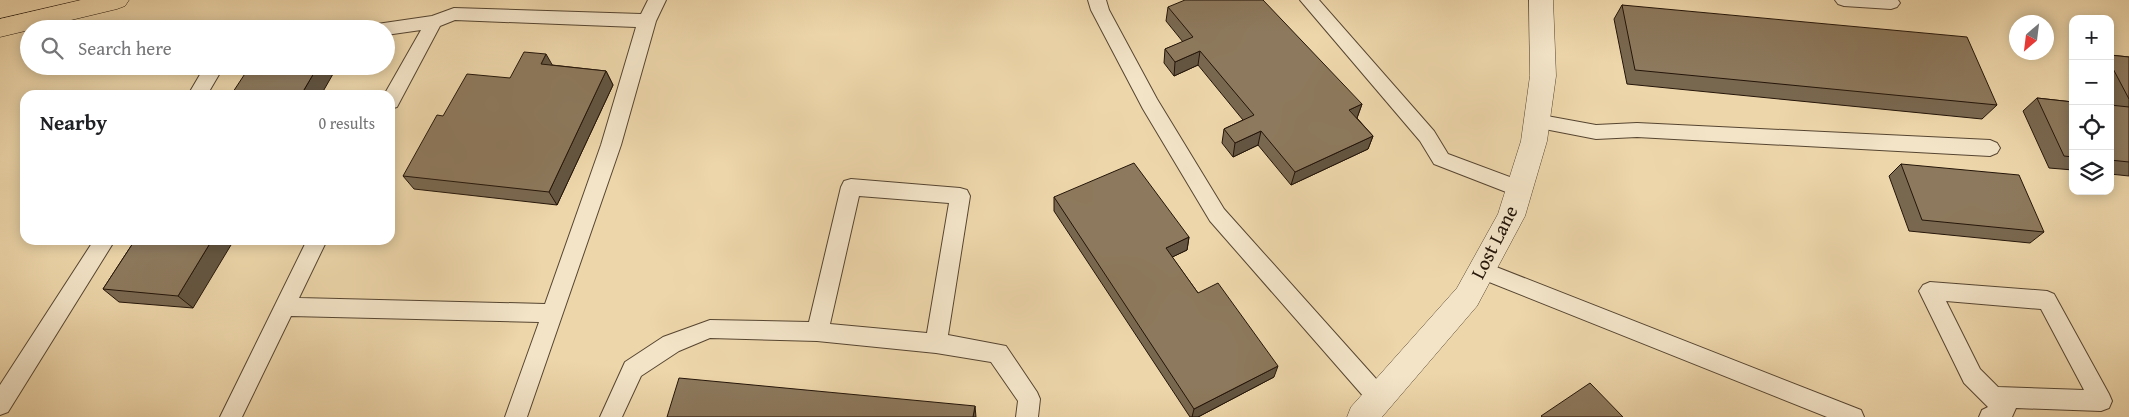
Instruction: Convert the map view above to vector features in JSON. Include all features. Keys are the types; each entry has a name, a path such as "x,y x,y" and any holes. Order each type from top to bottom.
{"main road":[{"path":"33,20 117,0"},
{"path":"0,28 20,23"}],"street":[{"name":"Lost Lane","path":"1370,408 1466,296 1511,216 1534,141 1543,76 1541,0"}],"lane":[{"path":"516,417 611,145 647,21 657,0"},
{"path":"1097,0 1100,10 1150,104 1217,215 1370,408"},
{"path":"1309,0 1428,136 1441,159 1519,189"},
{"path":"1844,0 1891,3 1889,0"},
{"path":"395,27 434,22 454,14 647,21"},
{"path":"395,93 434,22"},
{"path":"199,90 209,75"},
{"path":"1536,121 1596,132 1637,130 1990,148"},
{"path":"817,332 851,187 960,196 936,343"},
{"path":"0,405 102,245"},
{"path":"231,417 315,245"},
{"path":"1481,270 1853,417"},
{"path":"1930,291 2047,300 2101,401 1991,407 1972,376 1930,291"},
{"path":"284,307 552,313"},
{"path":"611,417 633,369 672,344 710,329 817,332 936,343 998,353 1029,399 1027,417"}],"building":[{"path":"1185,0 1263,0 1362,104 1349,110 1373,136 1295,172 1261,131 1235,143 1224,129 1254,115 1200,51 1175,62 1165,49 1193,37 1168,7"},
{"path":"1622,5 1967,37 1997,105 1635,70"},
{"path":"524,52 546,54 541,64 606,71 549,192 403,176 437,115 443,116 467,74 510,78"},
{"path":"2114,55 2129,57 2129,99 2114,71"},
{"path":"244,75 313,75 304,90 234,90"},
{"path":"2037,98 2069,102 2069,157 2064,156"},
{"path":"2114,105 2129,107 2129,162 2114,160"},
{"path":"1134,163 1189,237 1166,248 1198,293 1218,283 1278,366 1194,409 1054,197"},
{"path":"1901,164 2019,175 2044,232 1922,220"},
{"path":"132,245 209,245 178,296 103,289"},
{"path":"679,378 975,406 973,417 667,417"},
{"path":"1590,383 1623,417 1541,416"}]}
